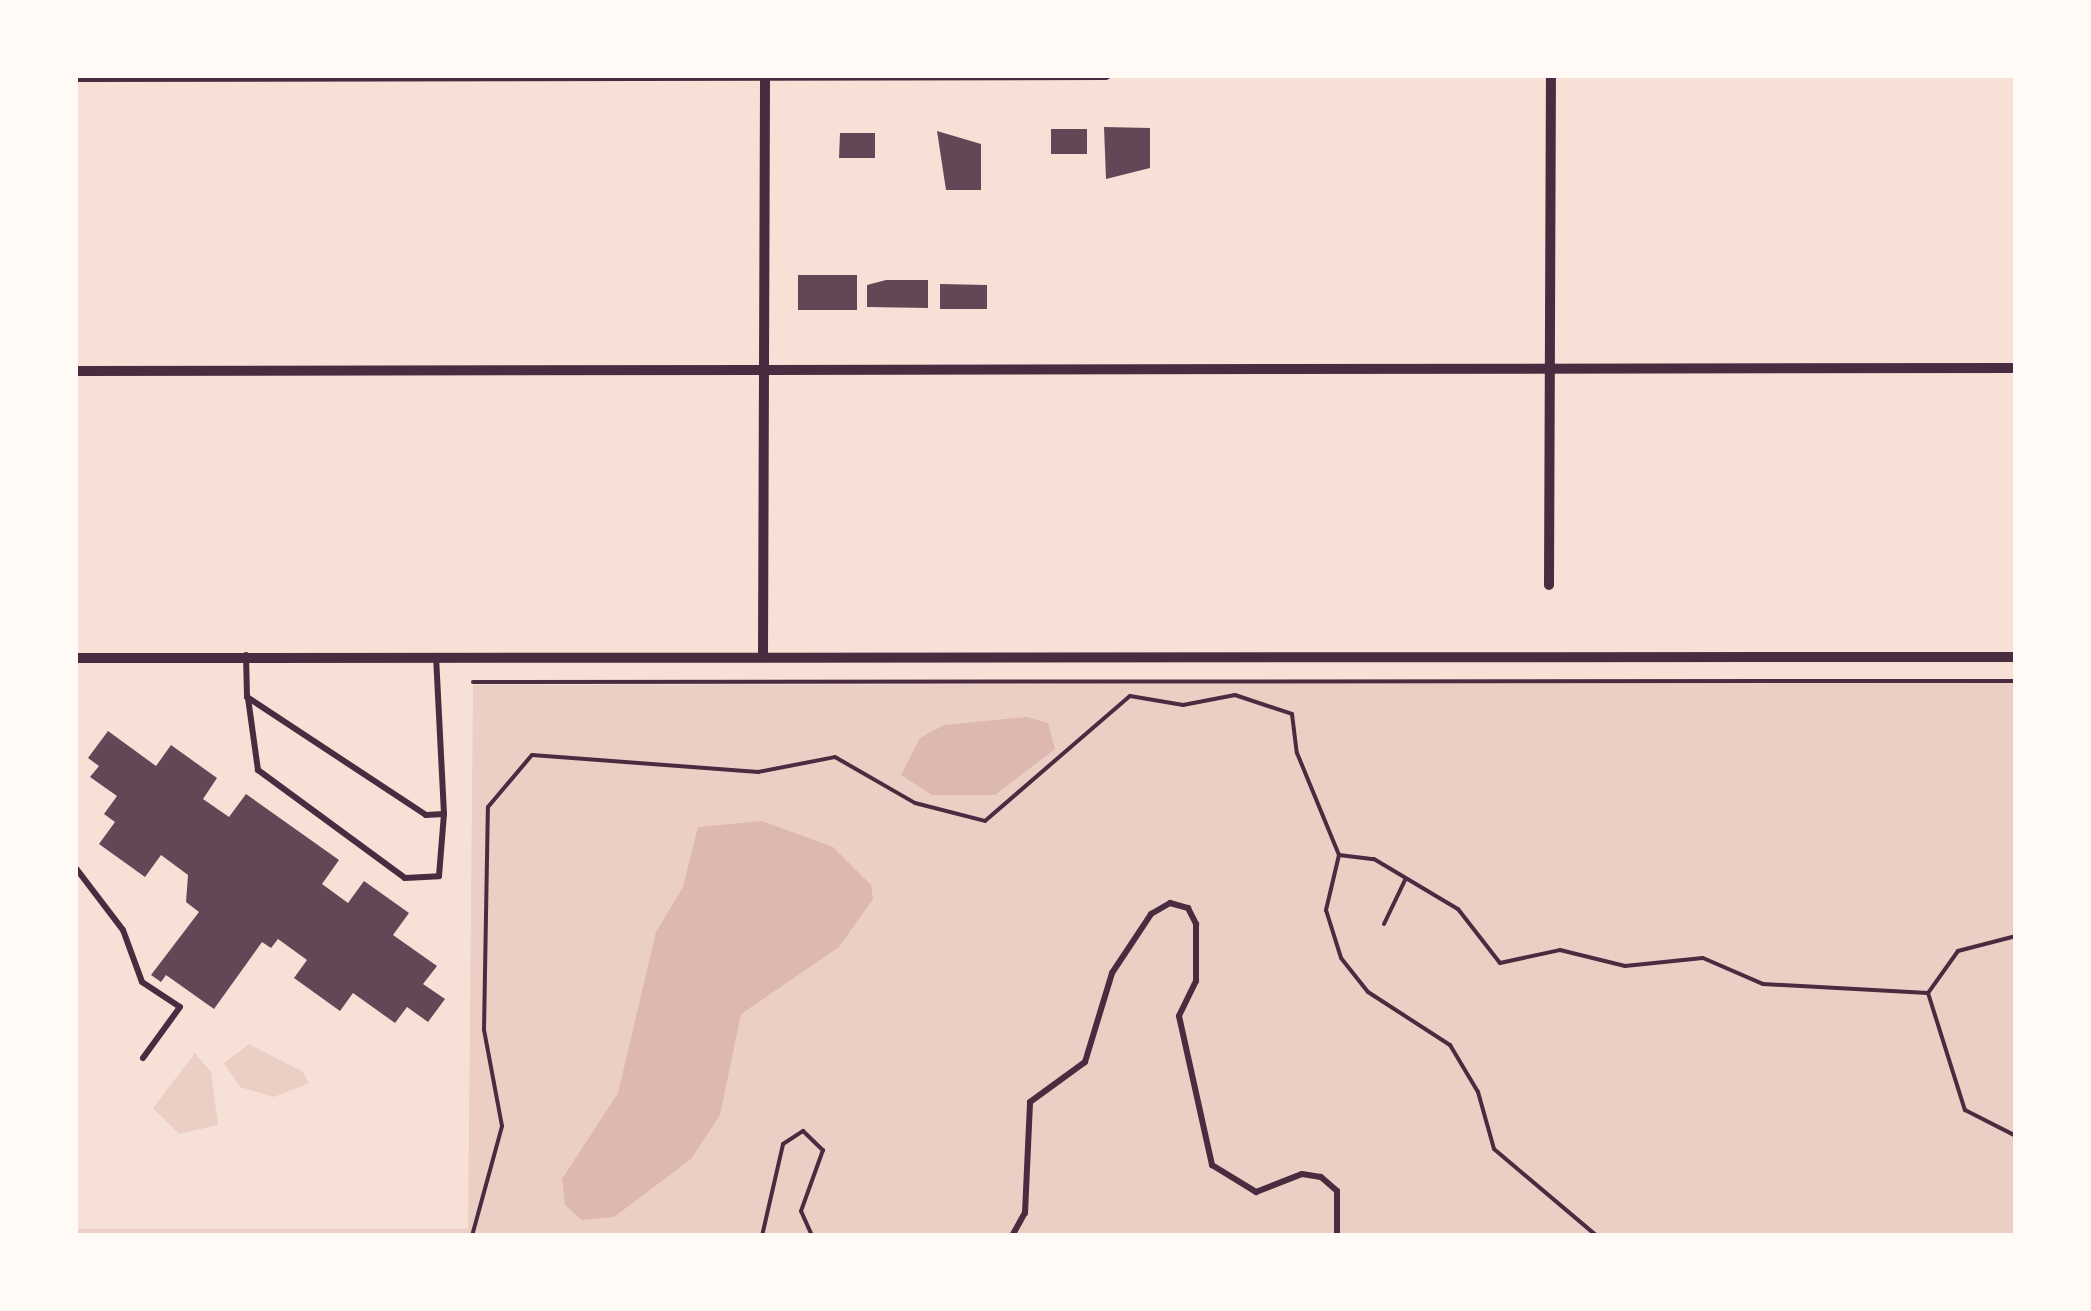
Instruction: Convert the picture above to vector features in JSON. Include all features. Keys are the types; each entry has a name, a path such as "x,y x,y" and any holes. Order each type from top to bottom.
{"street":[{"path":"75,77 1106,75"},
{"path":"1550,585 1551,75"},
{"path":"763,655 765,76"},
{"path":"75,371 2016,368"},
{"path":"75,658 246,654 2016,657"}],"lane":[{"path":"246,654 258,770 404,878 430,883 439,876 444,814 436,655"},
{"path":"248,697 410,813 444,814"},
{"path":"75,868 123,930 142,982 180,1008 143,1058"},
{"path":"1012,1236 1025,1213 1030,1102 1085,1062 1112,973 1151,914 1170,903 1188,908 1196,924 1196,981 1179,1016 1212,1166 1256,1192 1302,1174 1321,1177 1337,1191 1337,1236"}],"path":[{"path":"473,682 2016,681"},
{"path":"472,1236 502,1126 484,1030 488,807 532,755 758,772 836,757 915,803 985,821 1130,696 1183,705 1235,695 1292,714 1305,771 1339,855 1326,910 1353,975 1450,1045 1478,1092 1494,1149 1597,1236"},
{"path":"1339,855 1374,859 1458,909 1500,962 1560,950 1625,966 1703,958 1763,984 1928,993"},
{"path":"1384,924 1405,880"},
{"path":"1928,993 1958,951 2016,936"},
{"path":"1928,993 1965,1110 2016,1136"},
{"path":"762,1236 782,1144 804,1131 823,1150 801,1211 812,1236"}],"shaded area":[{"path":"2016,683 2016,1236 75,1236 75,1229 468,1229 473,685"},
{"path":"1027,717 1048,723 1055,749 995,795 932,795 901,775 920,738 944,725"},
{"path":"762,821 833,847 871,885 873,899 839,947 741,1014 720,1115 691,1159 614,1217 582,1220 565,1205 562,1179 618,1093 656,932 683,887 698,827"},
{"path":"249,1044 303,1072 309,1083 274,1097 240,1087 224,1063"},
{"path":"195,1053 211,1072 218,1125 179,1134 153,1108"}],"building":[{"path":"1104,127 1150,128 1150,168 1106,179"},
{"path":"1051,129 1087,129 1087,154 1051,154"},
{"path":"937,131 981,144 981,190 946,190"},
{"path":"840,133 875,133 875,158 839,158"},
{"path":"798,275 857,275 857,310 798,310"},
{"path":"886,280 928,280 928,308 867,307 867,285"},
{"path":"940,284 987,285 987,309 940,309"},
{"path":"108,731 156,766 171,745 217,778 203,799 229,817 246,794 339,860 322,884 348,903 364,881 409,913 393,935 437,966 423,984 445,999 428,1022 407,1007 395,1023 353,993 340,1011 294,978 307,960 278,939 271,948 262,942 214,1009 166,975 161,982 151,975 199,912 186,902 188,875 161,855 145,877 99,844 115,822 104,814 117,796 90,777 99,766 88,758"}]}
